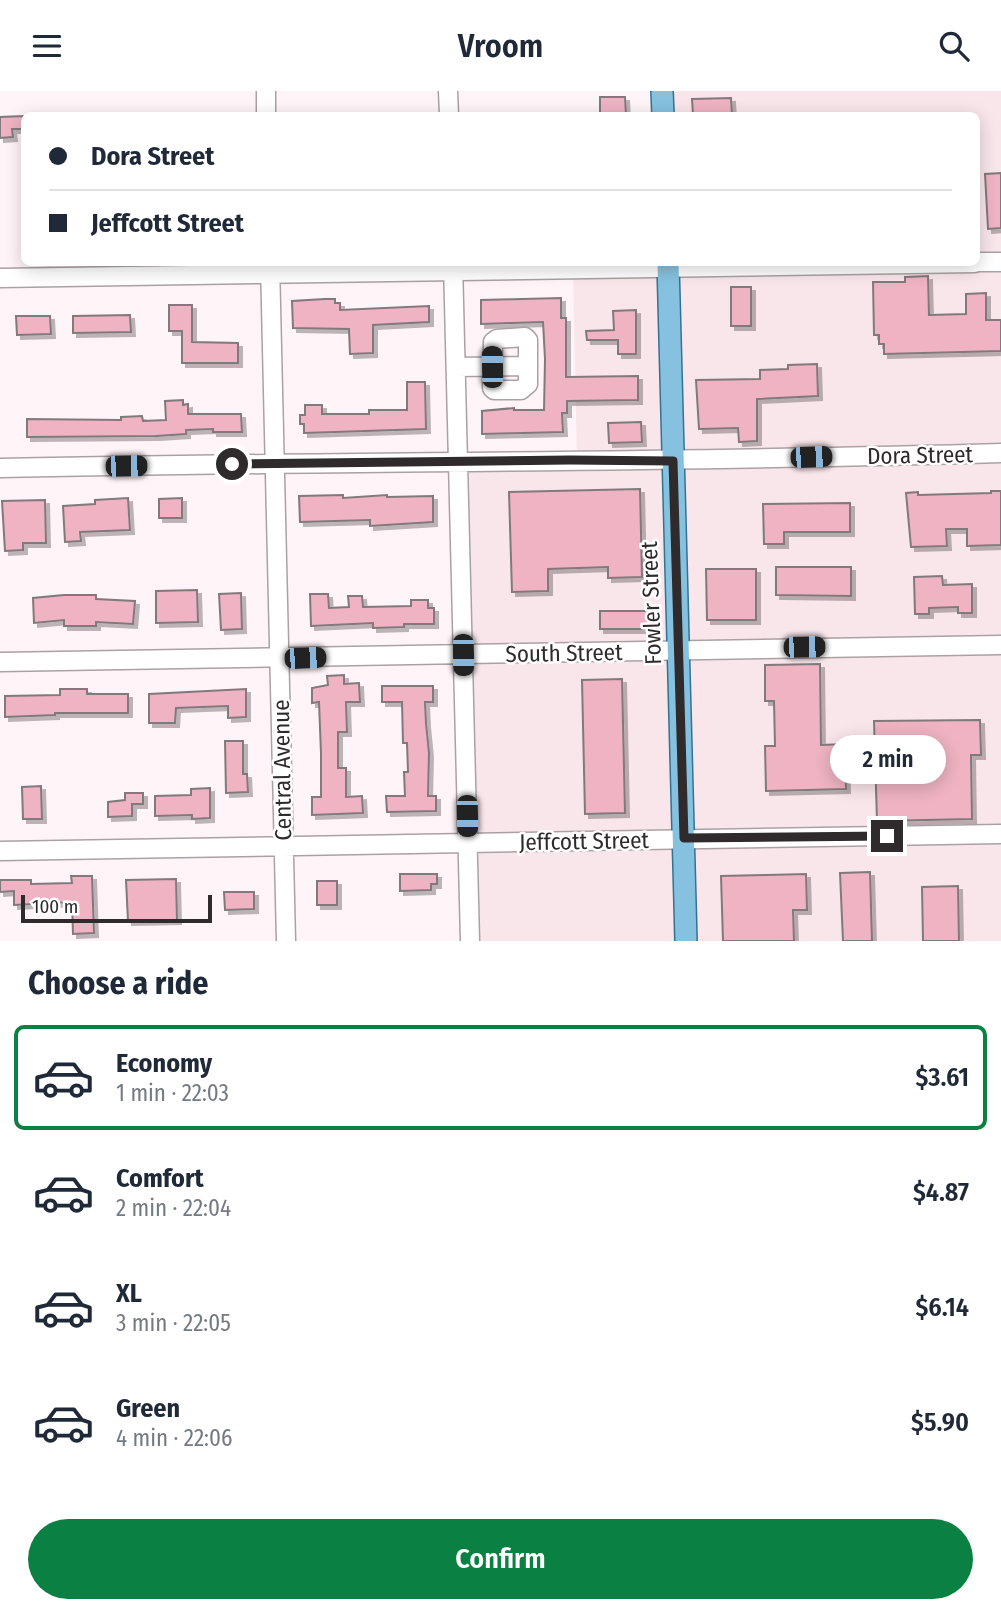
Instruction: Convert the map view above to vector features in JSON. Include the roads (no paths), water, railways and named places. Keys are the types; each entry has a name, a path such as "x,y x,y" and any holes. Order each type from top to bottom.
{"main road":[{"path":"662,91 663,112"},
{"name":"Fowler Street","path":"668,266 686,941"}],"street":[{"path":"266,91 267,112"},
{"path":"448,91 449,112"},
{"path":"980,263 1001,262"},
{"path":"0,278 270,269 560,266"},
{"path":"453,267 470,941"},
{"name":"Central Avenue","path":"270,269 285,941"},
{"path":"526,337 528,366 526,388 498,391 492,388 493,342 496,339 526,337"},
{"path":"456,367 528,366"},
{"name":"Dora Street","path":"0,468 673,461 1001,453"},
{"name":"South Street","path":"0,662 1001,645"},
{"name":"Jeffcott Street","path":"0,851 1001,834"}]}
